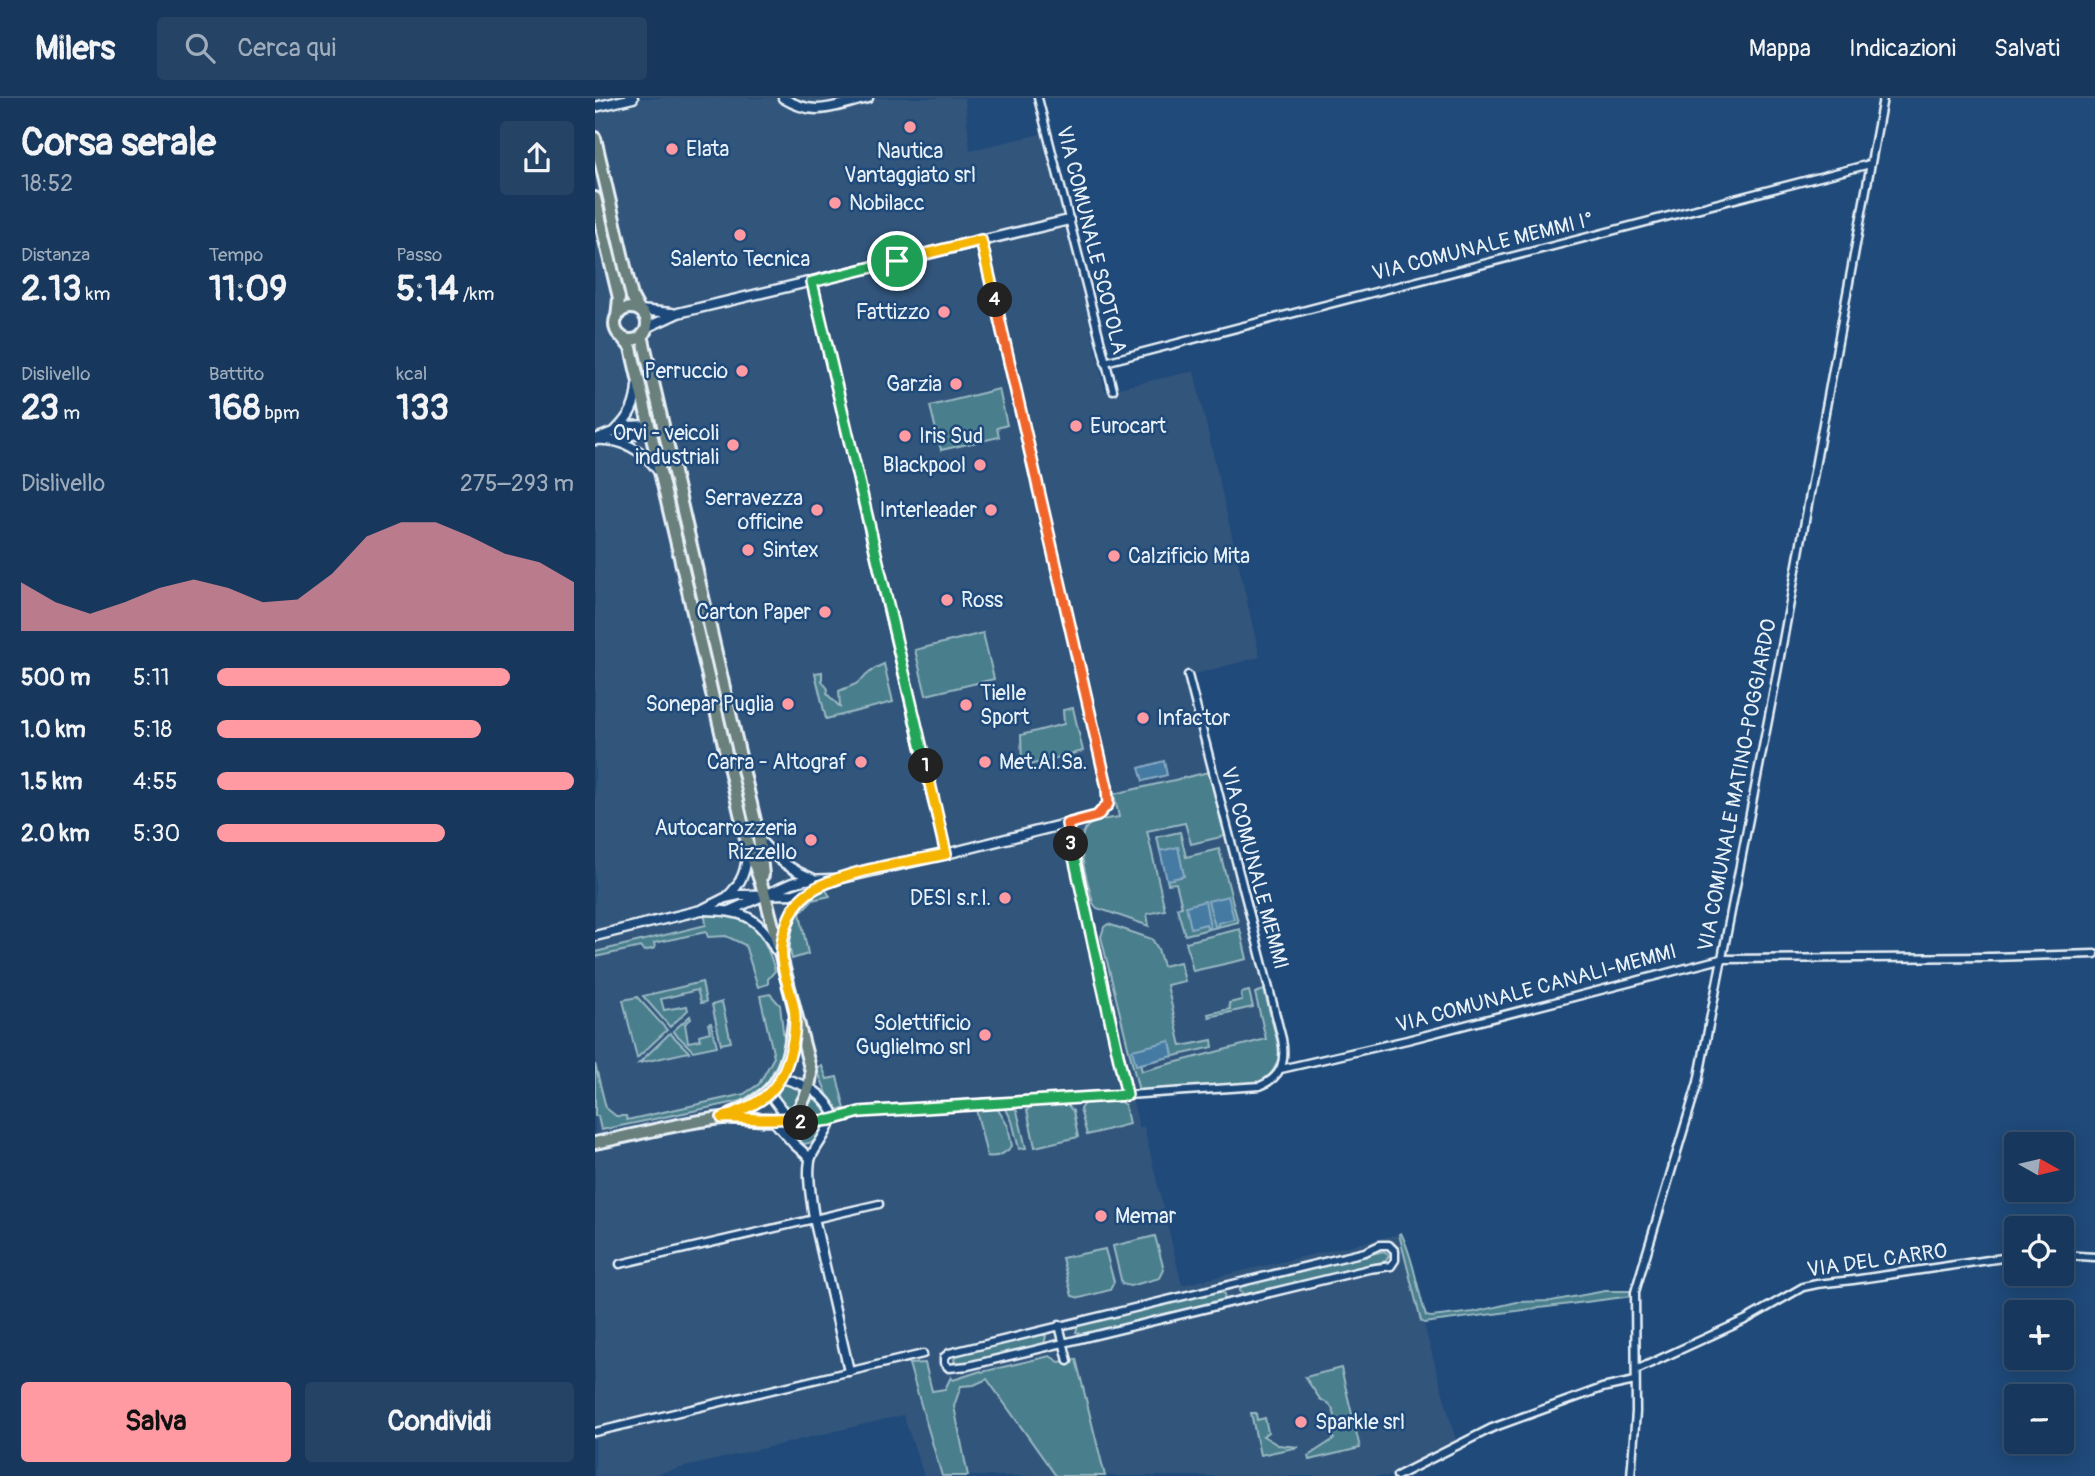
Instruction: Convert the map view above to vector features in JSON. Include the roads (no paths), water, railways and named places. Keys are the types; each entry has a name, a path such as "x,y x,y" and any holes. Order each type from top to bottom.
{"main road":[{"path":"595,141 632,298 646,317 644,333 661,422 759,838 765,895"},
{"path":"595,198 619,298 616,328 629,344 747,843 765,895 811,1072 809,1086 800,1105 788,1118 722,1118 595,1143"},
{"path":"617,318 624,310 639,310"},
{"path":"621,336 634,340 644,333"},
{"path":"648,425 661,422"},
{"path":"722,1118 769,1093 780,1077 791,1050 795,1017"}],"street":[{"path":"595,107 633,98"},
{"path":"785,99 800,108 814,111 867,98"},
{"name":"VIA COMUNALE SCOTOLA","path":"1038,98 1113,390"},
{"name":"VIA COMUNALE MATINO-POGGIARDO","path":"1631,1476 1636,1412 1635,1292 1698,1082 1772,700 1883,98"},
{"name":"VIA COMUNALE MEMMI I°","path":"1105,362 1870,164"},
{"path":"644,333 650,326 678,313 1069,220"},
{"path":"725,898 751,894 794,894 816,883 1097,816 1108,804 1107,787 981,240"},
{"path":"812,282 946,854"},
{"path":"639,310 678,313"},
{"path":"616,430 635,405 637,375"},
{"path":"595,440 628,426 648,425"},
{"path":"614,441 638,433 648,425"},
{"path":"595,440 614,441 632,447 645,454 660,474"},
{"name":"VIA COMUNALE MEMMI","path":"1188,675 1282,1039 1284,1058 1281,1069"},
{"path":"769,1093 796,1124 860,1112 1127,1095 1067,824"},
{"path":"759,838 794,872 816,883"},
{"path":"595,936 701,910 725,898 740,884 744,874 747,843"},
{"path":"782,962 788,919 798,901 816,883"},
{"path":"731,910 765,895"},
{"path":"701,910 731,910 744,914 768,933 782,962"},
{"name":"VIA COMUNALE CANALI-MEMMI","path":"1127,1095 1260,1086 1272,1079 1281,1069 1420,1037 1721,958 2095,954"},
{"path":"780,1077 809,1086 818,1092 834,1119"},
{"path":"834,1119 810,1158 810,1194 849,1371"},
{"path":"773,1120 810,1158"},
{"path":"620,1264 879,1204"},
{"path":"1380,1245 1392,1247 1396,1255 1391,1266 1235,1301 953,1369 946,1367 944,1363 944,1357 949,1353 1365,1252 1380,1245"},
{"path":"2074,1256 2095,1258"},
{"name":"VIA DEL CARRO","path":"1636,1370 1747,1319 1803,1287 2004,1258"},
{"path":"1231,1284 1235,1301"},
{"path":"1059,1325 1068,1361"},
{"path":"595,1432 923,1354"},
{"path":"1397,1476 1492,1428 1602,1388 1635,1381"}],"place":[{"name":"Nautica Vantaggiato srl","path":"910,127"},
{"name":"Elata","path":"672,149"},
{"name":"Nobilacc","path":"835,203"},
{"name":"Salento Tecnica","path":"740,235"},
{"name":"Fattizzo","path":"944,312"},
{"name":"Perruccio","path":"742,371"},
{"name":"Garzia","path":"956,384"},
{"name":"Eurocart","path":"1076,426"},
{"name":"Iris Sud","path":"905,436"},
{"name":"Orvi - veicoli industriali","path":"733,445"},
{"name":"Blackpool","path":"980,465"},
{"name":"Serravezza officine","path":"817,510"},
{"name":"Interleader","path":"991,510"},
{"name":"Sintex","path":"748,550"},
{"name":"Calzificio Mita","path":"1114,556"},
{"name":"Ross","path":"947,600"},
{"name":"Carton Paper","path":"825,612"},
{"name":"Sonepar Puglia","path":"788,704"},
{"name":"Tielle Sport","path":"966,705"},
{"name":"Infactor","path":"1143,718"},
{"name":"Carra - Altograf","path":"861,762"},
{"name":"Met.Al.Sa.","path":"985,762"},
{"name":"Autocarrozzeria Rizzello","path":"811,840"},
{"name":"DESI s.r.l.","path":"1005,898"},
{"name":"Solettificio Guglielmo srl","path":"985,1035"},
{"name":"Memar","path":"1101,1216"},
{"name":"Sparkle srl","path":"1301,1422"}]}
